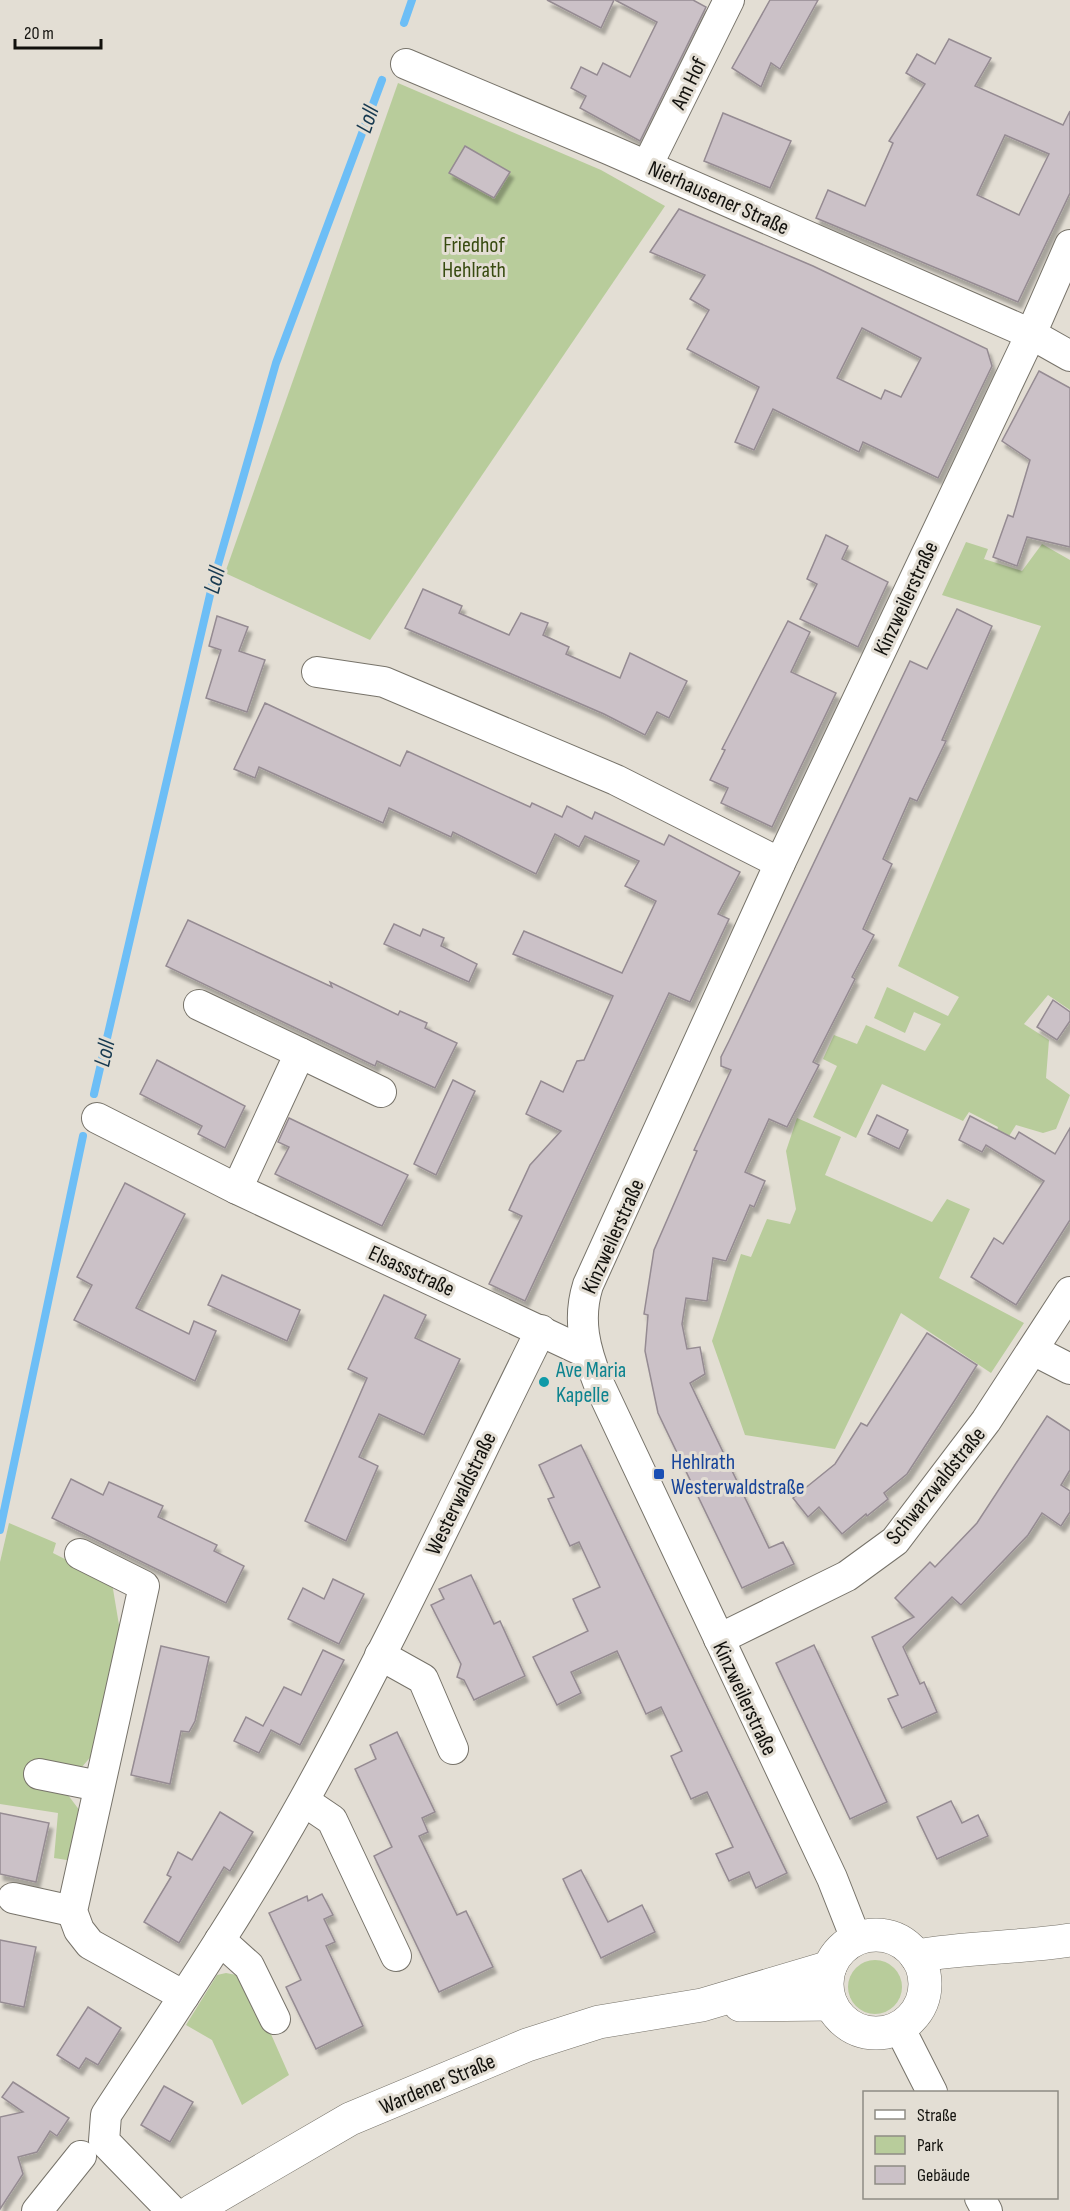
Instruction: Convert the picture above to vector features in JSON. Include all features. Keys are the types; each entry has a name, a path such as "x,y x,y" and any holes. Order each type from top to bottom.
{"street":[{"name":"Am Hof","path":"647,166 729,0"},
{"name":"Nierhausener Straße","path":"406,64 647,166 1031,334 1070,356"},
{"name":"Kinzweilerstraße","path":"856,1940 832,1878 598,1382 587,1353 581,1306 588,1285 780,863 1031,334 1070,245"},
{"path":"317,672 384,682 616,780 780,863"},
{"path":"199,1005 381,1092"},
{"path":"237,1189 300,1053"},
{"name":"Elsassstraße","path":"97,1118 237,1189 587,1353"},
{"name":"Schwarzwaldstraße","path":"719,1639 847,1576 895,1541 986,1421 1070,1292"},
{"name":"Westerwaldstraße","path":"172,2211 104,2141 103,2128 106,2115 220,1940 304,1801 380,1655 541,1330"},
{"path":"1033,1350 1070,1369"},
{"path":"80,1554 144,1586 72,1911 79,1930 90,1944 184,1996"},
{"path":"380,1655 423,1679 453,1749"},
{"path":"39,1774 99,1786"},
{"path":"304,1801 332,1820 396,1956"},
{"path":"13,1898 72,1911"},
{"path":"872,1935 889,1937 904,1944 920,1971 921,2003 912,2017 899,2027 872,2033 859,2030 838,2015 831,2004 827,1992 830,1967 845,1946 856,1940 872,1935"},
{"path":"220,1940 249,1966 275,2019"},
{"path":"920,1971 966,1965 1020,1948 1070,1940"},
{"name":"Wardener Straße","path":"192,2211 350,2119 527,2045 599,2022 702,2005 830,1967"},
{"name":"Wardener Straße","path":"702,2005 831,2004"},
{"path":"899,2027 931,2091"},
{"path":"38,2211 81,2156"}],"green space":[{"name":"Friedhof Hehlrath","path":"398,83 601,170 665,206 370,640 225,573"},
{"path":"966,542 988,549 984,559 1022,571 1042,544 1070,560 1070,1010 1048,995 1024,1024 1049,1040 1046,1078 1070,1095 1056,1129 1043,1133 1016,1125 1006,1141 995,1136 998,1127 969,1112 963,1121 882,1084 856,1138 813,1117 837,1066 823,1059 834,1035 857,1044 866,1025 925,1051 941,1024 914,1012 905,1033 874,1018 887,987 948,1016 959,997 898,966 1041,626 942,595"},
{"path":"797,1118 841,1137 825,1175 932,1222 947,1199 970,1209 939,1278 1024,1323 991,1373 901,1313 835,1449 745,1435 712,1341 741,1254 751,1257 767,1219 790,1224 796,1209 786,1151"},
{"path":"9,1523 56,1543 53,1553 112,1583 120,1631 94,1753 81,1768 68,1795 80,1811 73,1861 54,1858 58,1813 0,1804 0,1562"},
{"path":"870,1960 880,1960 890,1964 898,1972 902,1987 898,2002 890,2010 880,2014 870,2014 860,2010 852,2002 848,1992 848,1982 852,1972 860,1964"},
{"path":"226,1973 242,1976 248,1982 289,2075 242,2105 212,2040 186,2025 217,1975"}],"building":[{"path":"547,0 614,0 601,28"},
{"path":"615,0 693,0 706,7 640,141 580,108 586,96 571,88 581,67 597,75 603,63 630,77 657,22"},
{"path":"770,0 818,0 780,69 771,63 761,87 732,68"},
{"path":"949,39 991,58 975,86 1063,125 1070,111 1070,193 1018,302 816,218 828,190 865,206 893,143 889,141 925,84 906,73 917,54 935,64","holes":["1005,135 1049,154 1019,215 977,195"]},
{"path":"723,113 791,141 770,188 704,161"},
{"path":"465,146 510,172 494,198 449,173"},
{"path":"679,209 813,266 987,349 992,366 938,478 863,442 859,452 773,409 754,450 735,442 759,387 687,349 709,310 690,299 705,275 650,252","holes":["862,328 921,358 901,397 885,390 881,399 837,378"]},
{"path":"1039,371 1070,388 1070,547 1027,537 1017,566 993,557 1008,515 1013,517 1030,460 1002,441"},
{"path":"826,535 848,546 842,559 888,582 858,647 800,619 817,584 807,579"},
{"path":"423,589 462,606 459,613 509,635 521,613 548,623 543,635 569,647 566,654 620,678 630,653 687,681 669,718 657,712 645,735 604,714 405,628"},
{"path":"957,609 992,626 942,740 946,741 917,801 910,798 883,859 892,864 863,929 874,935 852,977 855,979 813,1062 819,1065 787,1127 769,1119 745,1172 765,1181 754,1207 750,1205 726,1261 713,1258 707,1301 686,1298 682,1324 687,1349 700,1347 705,1374 690,1383 769,1548 783,1542 794,1564 742,1588 658,1413 645,1351 648,1315 644,1314 654,1250 697,1151 694,1150 731,1070 721,1066 721,1057 910,661 927,669"},
{"path":"217,616 248,627 239,651 265,660 247,712 206,698 221,650 209,646"},
{"path":"788,621 810,632 791,672 836,693 772,827 721,803 728,788 710,780 725,750 722,749"},
{"path":"265,703 400,766 407,751 530,807 532,803 562,817 567,806 592,819 595,812 664,845 669,835 740,872 718,914 729,919 690,1002 669,993 525,1301 489,1284 522,1216 509,1210 530,1165 561,1131 526,1114 541,1081 563,1092 577,1061 584,1060 613,996 513,954 524,931 622,973 656,901 625,886 639,861 585,836 579,847 555,834 536,874 453,832 451,837 389,808 383,823 259,767 255,778 234,769"},
{"path":"188,920 332,987 330,982 398,1015 400,1011 427,1023 425,1028 457,1043 435,1088 377,1061 375,1066 166,966"},
{"path":"394,924 420,936 423,929 444,938 441,946 477,964 469,982 384,944"},
{"path":"1053,1000 1070,1012 1070,1021 1057,1040 1037,1027"},
{"path":"157,1060 245,1106 225,1148 198,1134 202,1126 140,1094"},
{"path":"453,1080 475,1091 436,1175 414,1164"},
{"path":"877,1115 908,1130 899,1149 868,1134"},
{"path":"970,1116 1015,1139 1019,1132 1055,1154 1070,1128 1070,1220 1016,1305 971,1277 994,1238 1003,1244 1044,1181 986,1145 982,1152 959,1140"},
{"path":"289,1118 408,1175 382,1226 275,1174 289,1147 278,1142"},
{"path":"125,1183 185,1214 136,1308 189,1334 194,1321 216,1331 195,1381 74,1320 92,1285 77,1277"},
{"path":"222,1275 300,1310 287,1341 208,1305"},
{"path":"384,1295 426,1315 415,1338 460,1359 424,1435 379,1414 359,1457 378,1466 346,1541 305,1521 367,1378 348,1369"},
{"path":"927,1333 977,1365 955,1400 907,1474 884,1493 888,1499 867,1516 866,1514 842,1534 819,1507 808,1517 793,1498 835,1464 861,1423 867,1426"},
{"path":"1047,1416 1070,1431 1070,1470 1061,1485 1070,1491 1070,1512 1061,1526 1042,1513 1028,1535 961,1605 952,1597 903,1647 920,1684 924,1682 937,1712 902,1728 888,1699 898,1695 872,1637 914,1617 895,1598 930,1562 935,1567 977,1523"},
{"path":"581,1445 787,1873 756,1888 749,1872 729,1881 716,1854 733,1847 707,1792 691,1799 671,1756 682,1751 661,1707 646,1714 617,1651 571,1672 581,1693 557,1705 533,1657 588,1631 573,1599 600,1587 579,1542 570,1546 548,1499 554,1497 539,1465"},
{"path":"71,1479 103,1495 109,1482 163,1506 158,1517 217,1545 214,1551 244,1566 226,1603 52,1518"},
{"path":"471,1575 494,1624 500,1621 525,1676 474,1700 464,1680 457,1677 461,1664 431,1605 444,1599 439,1589"},
{"path":"333,1579 364,1594 339,1644 288,1619 303,1588 324,1599"},
{"path":"814,1645 887,1802 850,1819 776,1663"},
{"path":"161,1646 209,1657 195,1721 189,1732 181,1731 170,1784 131,1775"},
{"path":"323,1650 344,1660 300,1745 271,1730 259,1753 234,1741 246,1717 263,1726 284,1687 301,1695"},
{"path":"397,1732 435,1812 422,1818 428,1832 419,1836 457,1915 466,1911 493,1967 439,1992 374,1856 392,1847 355,1769 376,1759 370,1745"},
{"path":"951,1801 962,1823 978,1815 988,1836 937,1859 917,1817"},
{"path":"220,1812 253,1832 230,1871 224,1867 179,1943 144,1922 171,1877 167,1875 178,1852 192,1860"},
{"path":"0,1813 49,1823 36,1882 0,1874"},
{"path":"581,1870 608,1922 642,1905 655,1932 601,1958 563,1879"},
{"path":"322,1894 333,1915 324,1919 335,1942 326,1946 363,2026 316,2049 286,1987 301,1980 269,1913 307,1896 308,1901"},
{"path":"0,1940 36,1947 24,2007 0,2002"},
{"path":"88,2007 121,2028 98,2065 86,2058 79,2069 57,2055"},
{"path":"13,2082 69,2118 57,2136 50,2131 37,2152 18,2157 23,2174 0,2209 0,2117 23,2112 2,2097"},
{"path":"164,2086 193,2102 170,2142 141,2125"}],"waterway":[{"name":"Loll","path":"404,23 412,0"},
{"name":"Loll","path":"94,1094 213,582 276,363 382,80"},
{"name":"Loll","path":"0,1530 83,1136"}],"place":[{"name":"Ave Maria Kapelle","path":"544,1382"},
{"name":"Hehlrath Westerwaldstraße","path":"659,1474"}]}
